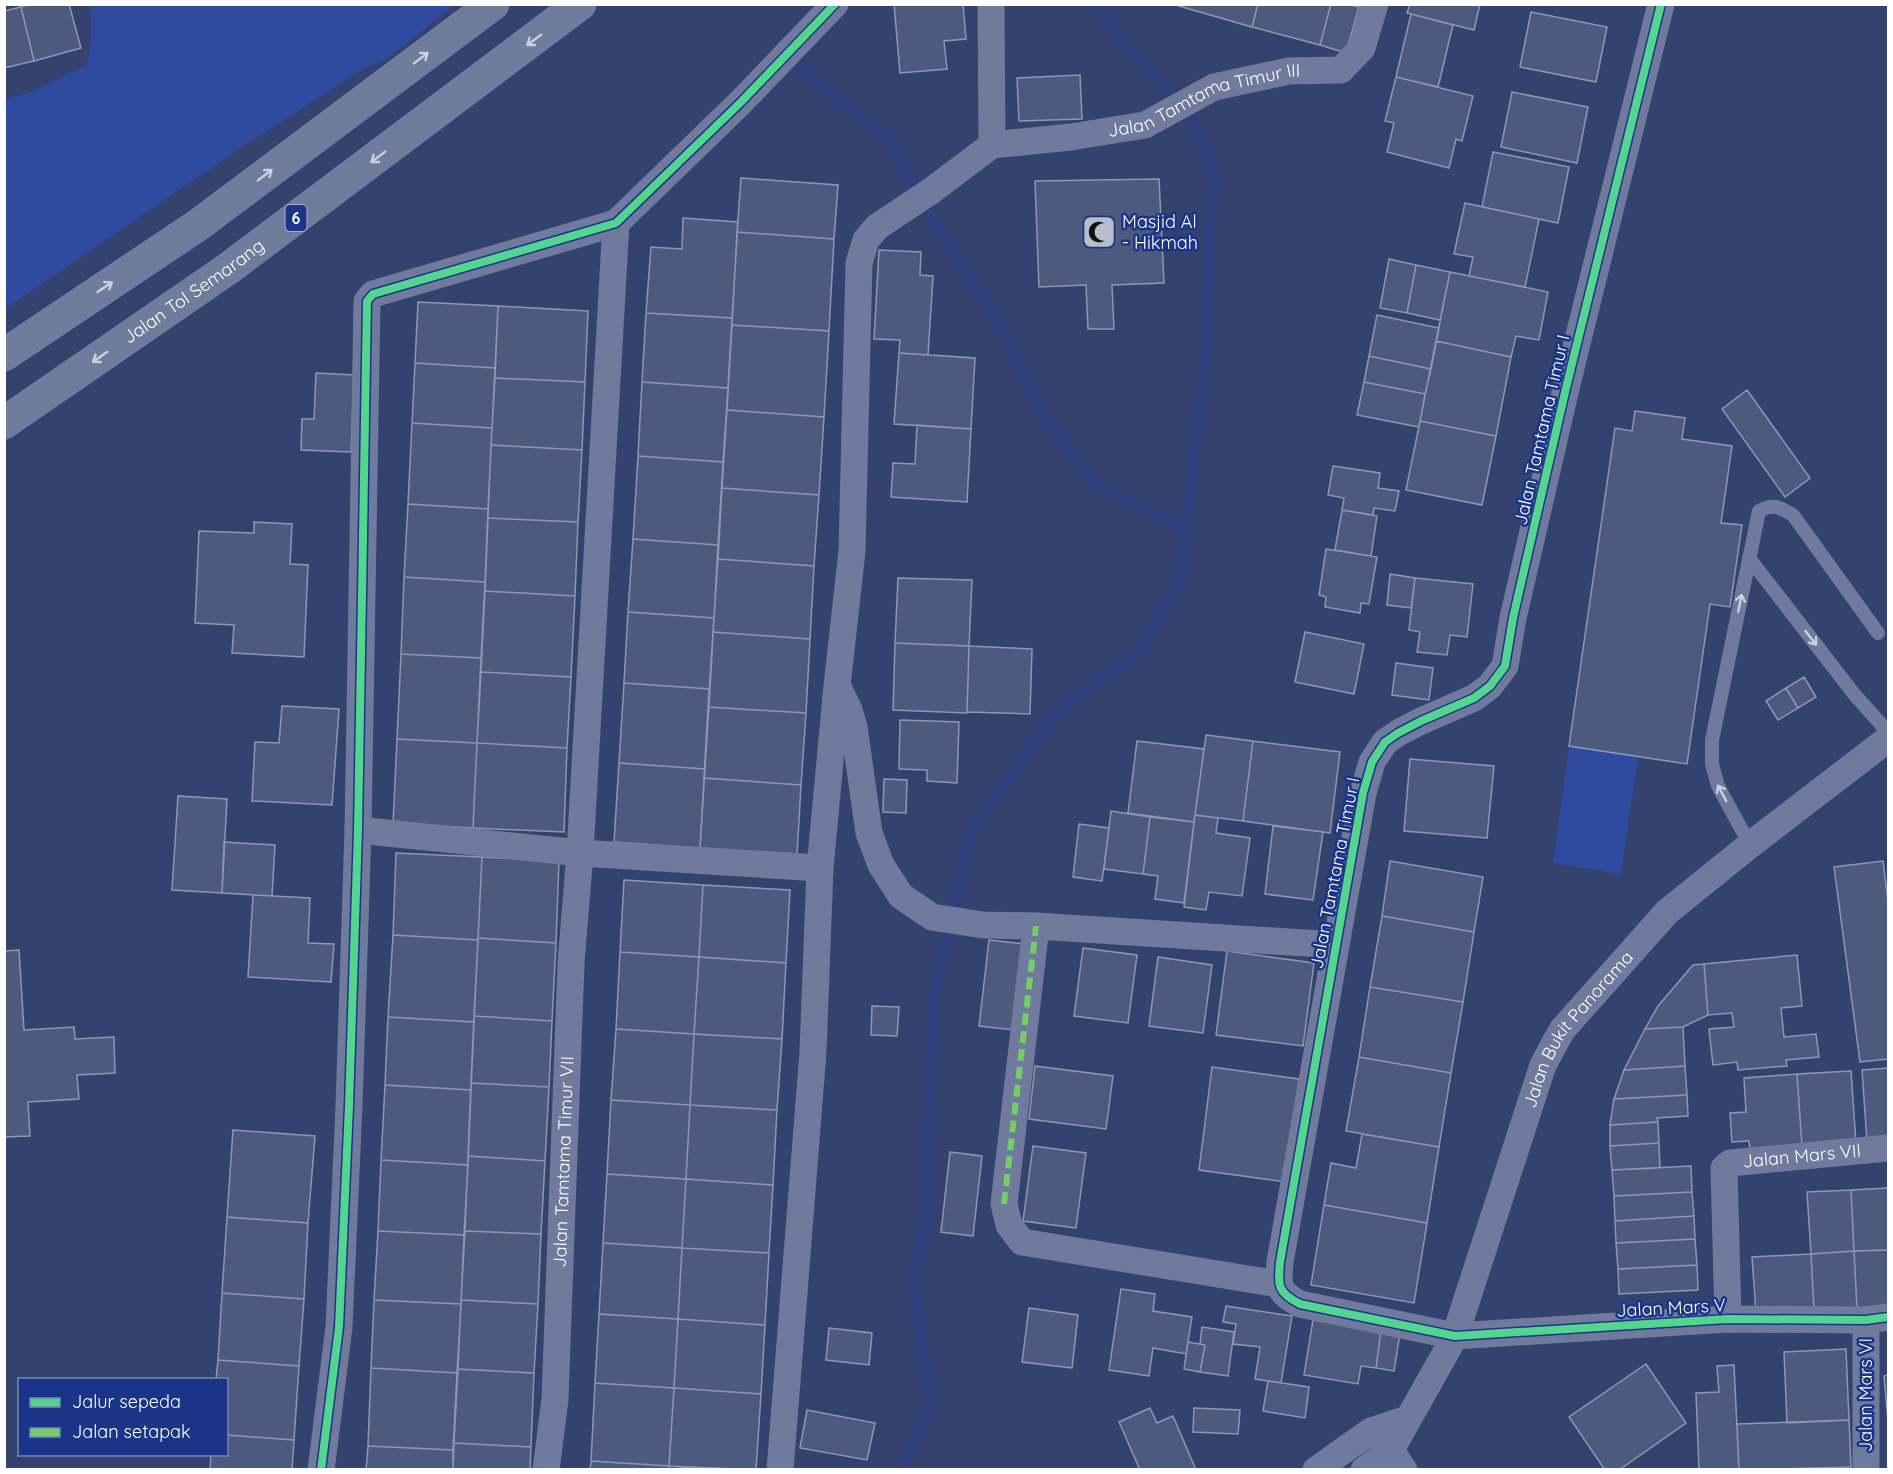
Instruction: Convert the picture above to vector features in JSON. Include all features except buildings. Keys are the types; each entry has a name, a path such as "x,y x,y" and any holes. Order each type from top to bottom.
{"highway":[{"path":"4,355 198,225 493,4"},
{"name":"Jalan Tol Semarang","path":"4,423 229,268 580,4"}],"street":[{"path":"321,1470 339,1327 358,830 367,301 373,294 616,223 741,102 835,4"},
{"path":"780,1470 812,1064 820,868 852,551 859,263 866,240 877,227 931,191 992,145 991,4"},
{"name":"Jalan Tamtama Timur III","path":"992,145 1071,137 1145,125 1214,87 1289,71 1341,70 1362,48 1375,4"},
{"name":"Jalan Tamtama Timur I","path":"1279,1284 1280,1262 1363,793 1372,762 1385,742 1398,733 1474,698 1490,686 1505,666 1563,400 1661,4"},
{"name":"Jalan Tamtama Timur VII","path":"546,1470 555,1399 571,963 580,853 616,223"},
{"path":"837,686 849,710 854,727 868,833 881,865 901,896 932,917 983,925 1036,926 1336,945"},
{"name":"Jalan Bukit Panorama","path":"1364,1470 1398,1460 1407,1419 1455,1336 1543,1065 1563,1030 1667,912 1888,739"},
{"path":"358,830 580,853 820,868"},
{"path":"1036,926 1004,1204 1009,1225 1022,1242 1279,1284 1285,1296 1300,1304 1455,1336"},
{"name":"Jalan Mars VII","path":"1728,1318 1724,1168 1726,1165 1888,1148"},
{"name":"Jalan Mars V","path":"1455,1336 1728,1318 1877,1318"},
{"name":"Jalan Mars VI","path":"1866,1470 1877,1318"},
{"path":"1316,1470 1371,1431 1407,1419"},
{"path":"1371,1431 1398,1460"}],"lane":[{"path":"1750,845 1718,786 1712,764 1712,740 1759,511 1768,506 1777,505 1793,515 1878,633"},
{"path":"1749,558 1854,694 1888,732"}],"shaded area":[{"path":"93,4 454,5 386,59 360,71 242,147 5,309 5,99 26,94 87,65"},
{"path":"1569,746 1638,756 1621,874 1553,863"}],"waterway":[{"path":"902,1470 932,1400 919,1329 913,1278 926,1228 933,999 971,830 1059,710 1139,651 1180,583 1206,353 1209,240 1216,178 1190,114 1117,36 1097,4"},
{"path":"797,67 891,140 932,220 1003,329 1044,416 1096,485 1187,530"}],"marked path":[{"path":"1004,1204 1036,926"}],"cycle path":[{"path":"321,1470 339,1327 349,1106 358,830 367,301 373,294 616,223 741,102 835,4"},
{"path":"1661,4 1566,388 1513,618 1505,666 1490,686 1474,698 1421,721 1385,742 1372,762 1363,793 1280,1262 1279,1283 1283,1292 1300,1304 1455,1336 1728,1319 1866,1320 1888,1317"}],"place":[{"name":"Masjid Al - Hikmah","path":"1099,232"}]}
